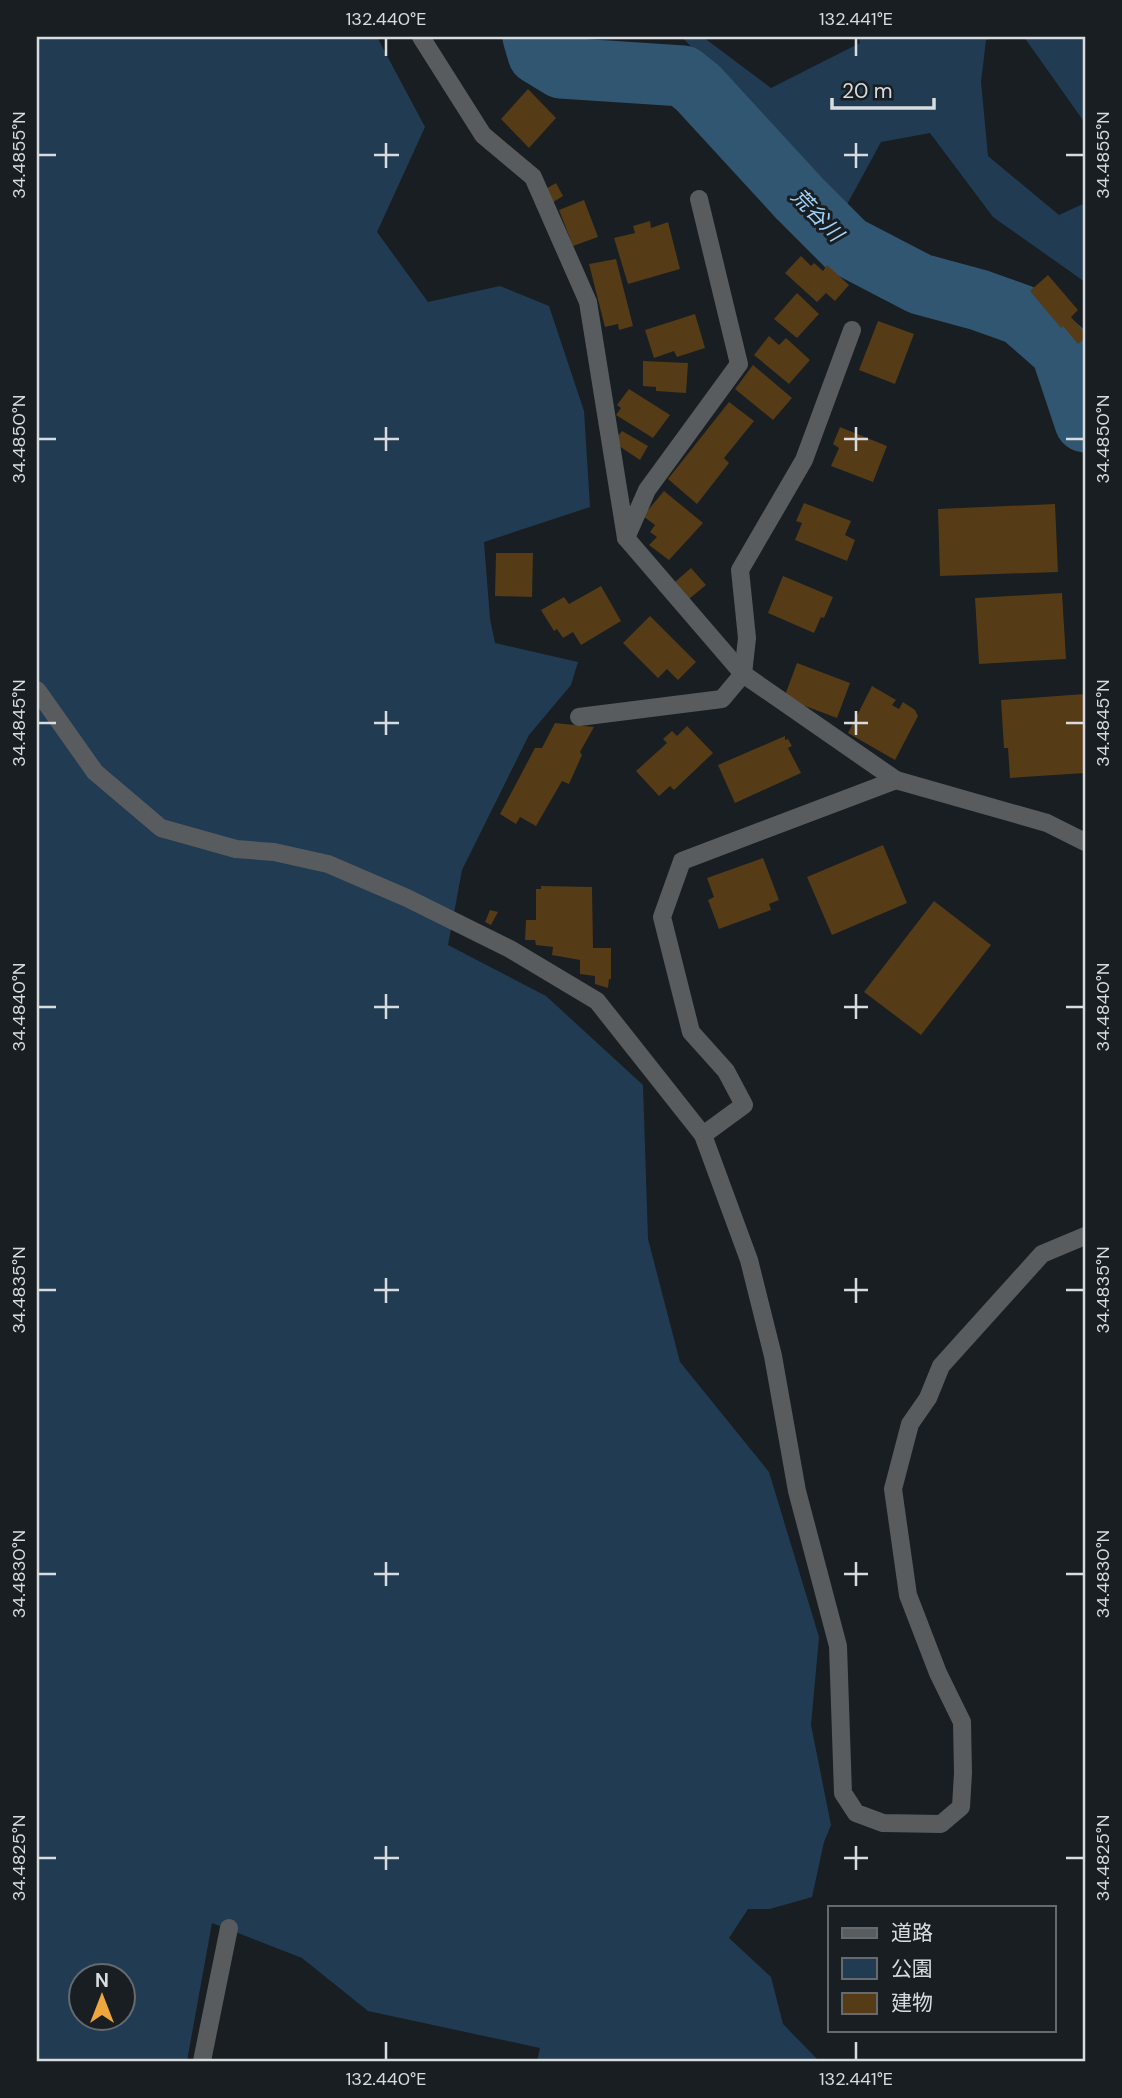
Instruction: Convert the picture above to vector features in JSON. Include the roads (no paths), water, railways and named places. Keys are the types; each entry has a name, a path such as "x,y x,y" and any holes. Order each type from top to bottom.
{"street":[{"path":"421,37 483,135 533,177 588,302 626,538 743,674 896,780 1047,823 1085,842"},
{"path":"626,538 647,490 739,364 699,199"},
{"path":"579,717 722,699 743,674 747,638 740,570 804,460 852,330"},
{"path":"37,690 94,772 161,828 236,849 274,852 328,864 407,898 510,949 597,1002 703,1135 749,1260 773,1356 797,1491 838,1646 843,1793 856,1814 883,1823 941,1824 961,1807 962,1722 938,1673 908,1595 893,1489 910,1424 928,1398 941,1366 1042,1254 1085,1236"},
{"path":"703,1135 744,1105 726,1071 691,1031 662,917 682,861 896,780"},
{"path":"202,2061 229,1928"}],"waterway":[{"name":"荒谷川","path":"533,37 538,54 561,68 683,76 698,88 847,246 920,284 1021,315 1061,350 1085,422"}]}
